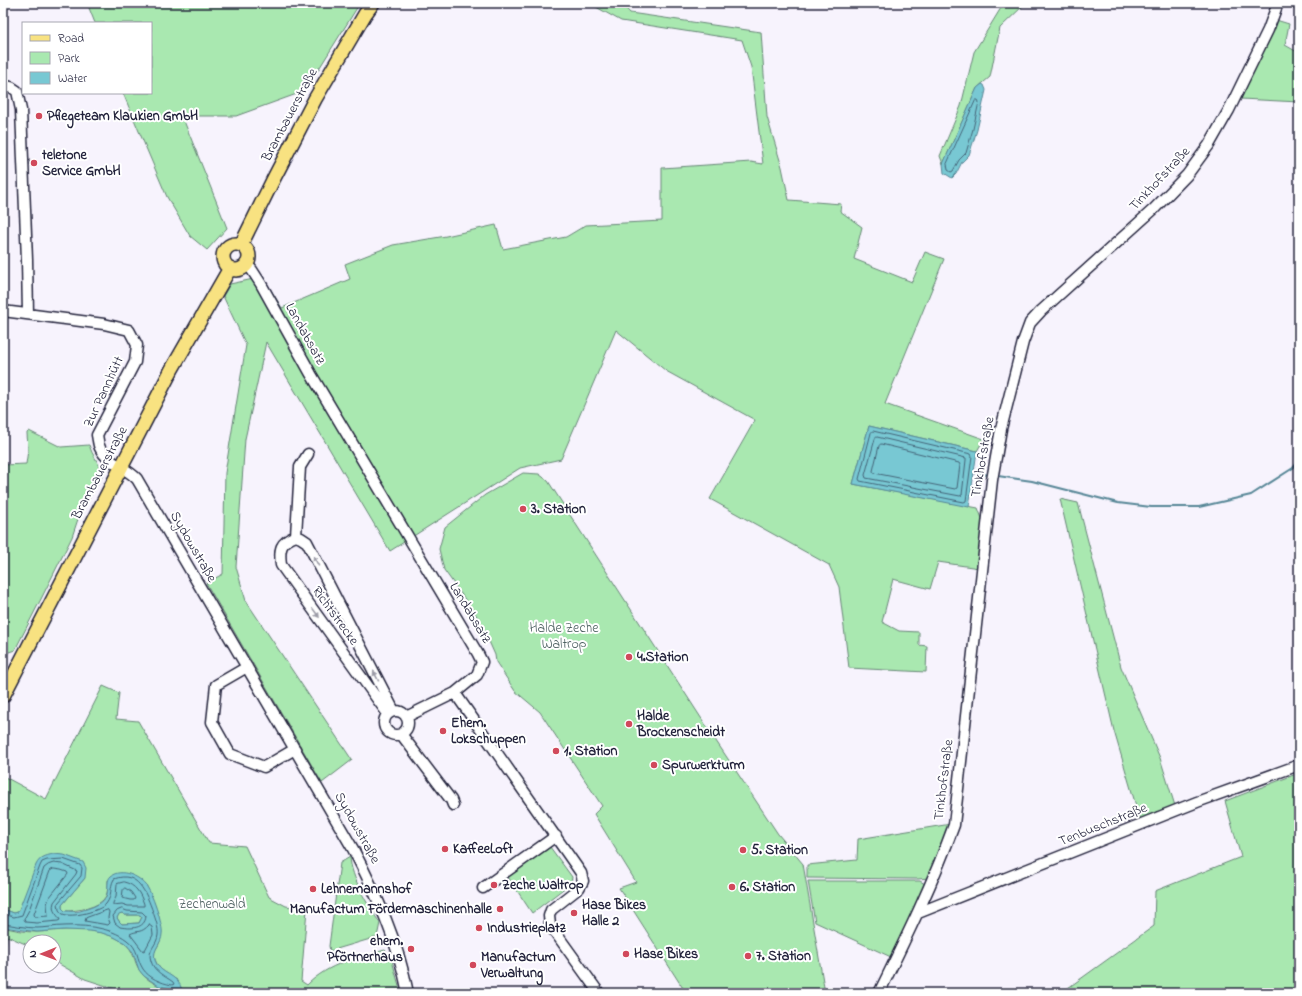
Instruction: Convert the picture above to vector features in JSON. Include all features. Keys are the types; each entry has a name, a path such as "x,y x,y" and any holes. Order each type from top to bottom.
{"main road":[{"name":"Brambauerstraße","path":"241,245 315,99 373,3"},
{"path":"229,245 241,245 248,253 246,263 239,269 230,268 224,263 223,252 229,245"},
{"name":"Brambauerstraße","path":"3,696 121,467 182,352 230,268"}],"street":[{"name":"Tinkhofstraße","path":"879,993 918,913 954,825 992,480 1003,422 1023,342 1030,323 1154,209 1187,175 1209,145 1229,110 1268,30 1278,3"},
{"path":"3,85 17,91 21,110 28,314"},
{"name":"Landabsatz","path":"246,263 261,284 311,374 482,662 477,675 455,693"},
{"name":"Zur Pannhütt","path":"3,311 104,324 129,330 137,345 135,362 97,435 100,448 112,461 121,467"},
{"path":"296,536 300,467 308,454"},
{"name":"Sydowstraße","path":"121,467 131,472 137,479 353,849 369,879 387,921 404,972 408,993"},
{"name":"Richtstrecke","path":"296,536 307,542 391,712 281,565 280,554 282,546 287,540 296,536"},
{"path":"247,667 216,686 212,722 230,754 264,768 295,749"},
{"path":"401,734 408,726 408,720 406,717 455,693 581,873 583,881 579,888 551,910 549,916 550,925 599,993"},
{"name":"Richtstrecke","path":"391,712 401,712 406,717"},
{"name":"Richtstrecke","path":"391,712 384,721 386,730 391,734 401,734 451,800 453,805"},
{"name":"Tenbuschstraße","path":"918,913 1197,802 1299,765"},
{"path":"483,888 556,836"}],"green space":[{"path":"87,3 360,3 305,91 236,116 182,116 227,228 207,250 190,236 167,197 123,94 152,94 152,22 95,22"},
{"path":"589,3 621,3 630,13 761,32 767,117 782,167 789,200 841,204 840,211 862,227 854,259 912,282 925,252 944,259 885,404 984,439 977,451 869,426 853,484 978,508 983,521 979,568 938,562 930,589 893,579 882,622 899,631 919,632 919,645 927,646 926,672 849,668 839,587 829,565 710,499 755,420 666,371 616,330 561,459 520,468 390,551 266,342 245,439 236,567 246,601 352,760 322,783 206,583 223,574 225,473 246,345 223,296 230,284 263,277 282,308 350,279 345,264 393,245 446,236 496,225 503,249 566,237 586,225 662,221 662,168 751,162 763,164 751,67 742,40 621,21"},
{"path":"1004,3 1026,3 1000,28 990,77 977,88 943,164 940,156 961,106 974,52"},
{"path":"1276,20 1289,24 1285,45 1299,53 1299,102 1241,99 1242,91"},
{"path":"29,431 61,447 89,445 103,473 79,516 72,537 15,650 3,654 3,465 26,464 28,450 27,433"},
{"name":"Halde Zeche Waltrop","path":"523,473 539,474 548,481 716,741 778,834 803,864 825,993 686,993 619,888 636,882 594,814 602,806 540,712 515,691 496,662 495,655 479,619 444,570 439,549 445,527 485,495"},
{"path":"1060,499 1078,503 1121,667 1160,758 1176,809 1141,823 1114,731"},
{"name":"Zechenwald","path":"103,686 119,693 116,719 138,721 209,843 245,846 269,897 286,906 307,909 301,981 307,985 324,971 334,966 385,950 391,957 401,993 128,993 85,979 62,966 62,934 22,934 22,943 7,936 3,962 3,927 32,932 87,930 110,935 127,945 132,952 138,967 148,980 159,986 177,980 162,970 154,958 160,942 160,925 159,918 146,885 108,880 108,890 106,896 99,903 88,908 65,911 62,908 62,905 85,878 21,907 18,912 14,913 3,909 3,776 46,799"},
{"path":"1299,773 1299,993 1061,993 1154,926 1155,891 1241,857 1225,801"},
{"path":"951,824 929,878 807,878 807,865 857,860 858,839"},
{"path":"550,847 572,877 571,883 532,913 508,877"},
{"path":"350,857 353,873 365,900 380,923 377,937 330,951 329,946 340,863"},
{"path":"808,881 920,881 925,884 891,957 815,922"},
{"path":"119,913 125,915 140,915 142,917 139,923 122,924 117,918"}],"water":[{"path":"982,84 986,90 977,130 969,155 962,162 956,174 952,178 944,173 943,164 977,88"},
{"path":"869,426 977,451 969,507 853,484"},
{"path":"53,854 64,855 83,862 86,868 85,878 62,905 62,908 65,911 80,911 100,903 106,897 109,878 115,874 130,874 146,885 152,896 162,927 162,938 154,956 155,960 160,969 177,980 182,990 178,991 159,986 144,976 139,970 133,952 125,943 114,937 89,931 65,930 37,932 3,927 3,909 14,913 18,912 36,865 45,856","holes":["122,913 125,915 140,915 142,917 139,923 122,924 117,918 119,914"]}],"waterway":[{"path":"998,476 1032,481 1118,503 1151,507 1199,507 1251,495 1293,468 1299,461"},
{"path":"974,473 990,475"}],"place":[{"name":"Pflegeteam Klaukien GmbH","path":"39,116"},
{"name":"teletone Service GmbH","path":"34,163"},
{"name":"3. Station","path":"523,509"},
{"name":"4.Station","path":"629,657"},
{"name":"Halde Brockenscheidt","path":"629,724"},
{"name":"Ehem. Lokschuppen","path":"443,731"},
{"name":"1. Station","path":"556,751"},
{"name":"Spurwerkturm","path":"654,765"},
{"name":"KaffeeLoft","path":"445,849"},
{"name":"5. Station","path":"743,850"},
{"name":"Zeche Waltrop","path":"494,885"},
{"name":"6. Station","path":"732,887"},
{"name":"Lehnemannshof","path":"313,889"},
{"name":"Manufactum Fördermaschinenhalle","path":"500,909"},
{"name":"Hase Bikes Halle 2","path":"574,913"},
{"name":"Industrieplatz","path":"479,928"},
{"name":"ehem. Pförtnerhaus","path":"411,949"},
{"name":"Hase Bikes","path":"626,954"},
{"name":"7. Station","path":"748,956"},
{"name":"Manufactum Verwaltung","path":"473,965"}]}
